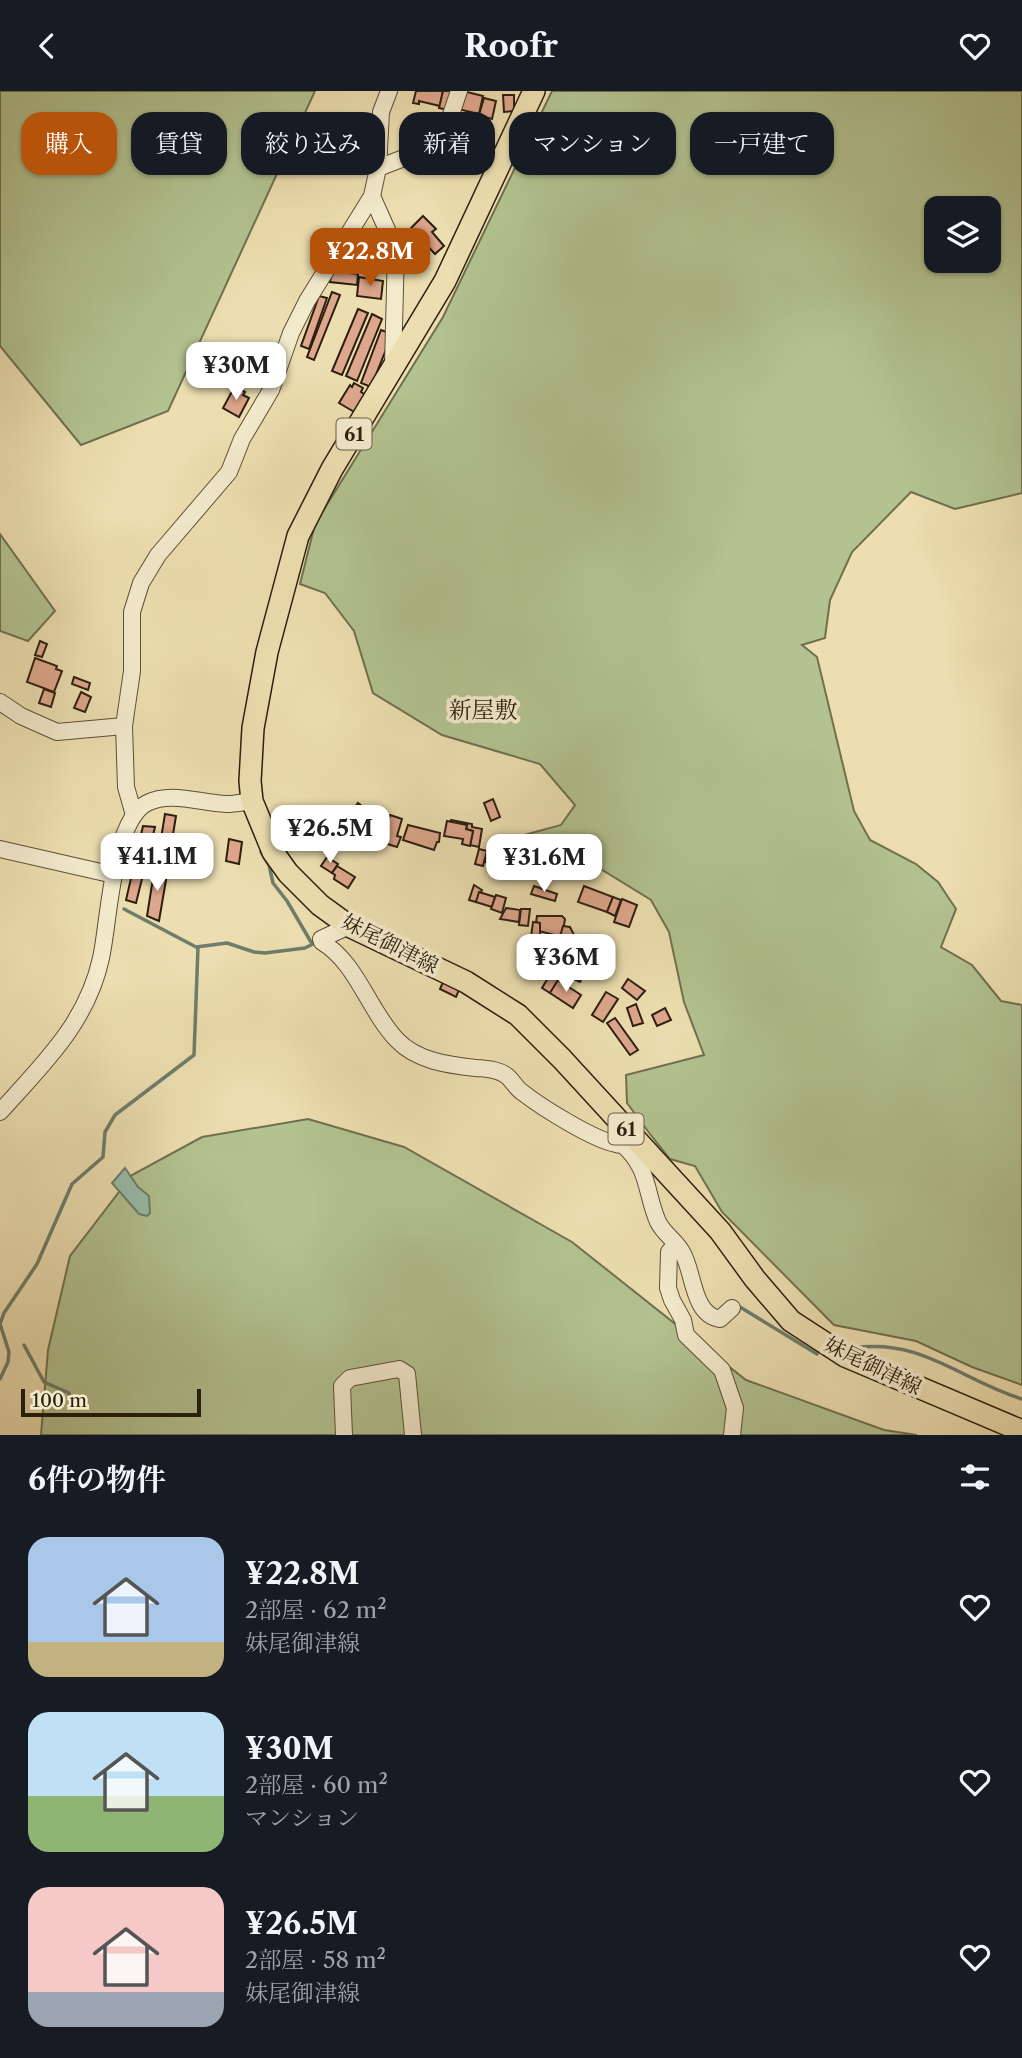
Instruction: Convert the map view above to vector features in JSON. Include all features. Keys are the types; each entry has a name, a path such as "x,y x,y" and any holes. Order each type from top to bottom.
{"main road":[{"name":"妹尾御津線","path":"534,91 467,238 393,371 332,469 298,536 267,652 253,729 250,782 252,801 273,852 288,873 320,905 349,926 466,982 518,1015 630,1142 720,1231 755,1279 791,1321 845,1356 1022,1431"}],"street":[{"path":"381,112 389,91"},
{"path":"385,166 409,156 444,135 459,91"},
{"path":"134,815 126,787 124,726 132,671 132,612 141,583 158,555 229,472 242,439 271,390 291,333 307,301 372,196 377,175"},
{"path":"372,196 396,250 393,371"},
{"path":"0,702 21,716 57,733 124,726"},
{"path":"0,1112 68,1036 87,1003 101,960 120,847 134,815 149,802 170,798 226,804 252,801"},
{"path":"0,849 114,875"},
{"path":"349,926 321,939 322,942 331,948 349,969 397,1040 423,1058 439,1063 495,1070 506,1076 521,1091 589,1134 616,1145 630,1142 643,1169 659,1222 673,1248 690,1265 696,1295 703,1308 715,1319 720,1319 732,1308"},
{"path":"673,1248 668,1288 671,1300 683,1320 687,1335 722,1370 735,1408 732,1435"},
{"path":"344,1435 342,1385 351,1378 399,1369 407,1374 413,1435"}],"green space":[{"path":"0,91 315,91 305,112 241,112 241,175 276,175 168,411 81,445 0,346"},
{"path":"552,91 1022,91 1022,493 955,509 911,492 852,552 830,600 825,638 802,645 817,657 854,811 870,840 916,864 938,882 956,909 941,947 972,965 1001,1001 1022,1005 1022,1385 972,1367 916,1341 834,1325 722,1212 695,1166 670,1159 627,1103 626,1075 704,1055 684,1002 669,932 651,900 573,852 517,837 561,825 575,805 540,764 442,735 373,693 354,631 325,593 300,584 315,524 443,317 511,175 676,175 676,112 542,112"},
{"path":"0,534 55,611 28,641 0,631"},
{"path":"308,1119 404,1147 572,1242 746,1380 884,1430 917,1435 41,1435 48,1350 70,1256 132,1175 202,1137"}],"shaded area":[{"path":"125,1168 138,1187 149,1196 150,1213 147,1216 139,1214 112,1183"}],"building":[{"path":"416,91 443,91 440,106 419,101 419,104 413,103"},
{"path":"443,91 453,91 448,110 439,108"},
{"path":"463,91 483,96 479,112 458,109"},
{"path":"503,95 514,95 514,111 504,112"},
{"path":"484,98 496,101 494,112 480,112"},
{"path":"423,216 436,229 432,232 444,246 435,254 411,228"},
{"path":"332,271 358,274 357,285 330,282"},
{"path":"359,277 383,281 381,299 357,296"},
{"path":"332,292 340,295 314,360 307,357"},
{"path":"319,296 327,298 309,349 301,346"},
{"path":"358,309 368,313 342,375 332,371"},
{"path":"372,314 382,319 357,381 346,376"},
{"path":"381,330 389,333 387,347 371,387 361,383"},
{"path":"245,346 260,350 252,380 237,375"},
{"path":"354,383 363,388 361,392 367,396 356,413 339,403"},
{"path":"235,386 249,398 239,417 223,408"},
{"path":"40,641 47,644 42,657 35,655"},
{"path":"35,658 57,666 56,669 62,671 54,692 27,682"},
{"path":"74,677 90,683 88,690 72,684"},
{"path":"44,689 55,693 51,707 39,703"},
{"path":"81,692 91,697 85,712 74,708"},
{"path":"493,799 500,817 491,821 484,803"},
{"path":"358,803 371,813 361,822 350,814"},
{"path":"165,814 176,816 168,865 157,863"},
{"path":"390,815 402,819 397,836 401,837 397,847 381,842"},
{"path":"451,820 482,829 479,847 470,845 473,831 466,829 467,825 450,822"},
{"path":"447,821 467,825 466,829 473,831 470,846 462,844 463,839 444,836"},
{"path":"408,825 440,833 434,850 403,840"},
{"path":"143,826 155,827 136,903 126,900"},
{"path":"229,839 242,842 239,864 226,861"},
{"path":"491,839 512,845 511,852 517,854 512,869 485,862"},
{"path":"479,849 487,851 483,866 475,864"},
{"path":"327,857 338,864 332,873 321,866"},
{"path":"155,866 168,868 159,921 147,916"},
{"path":"337,866 355,877 348,888 334,879 335,875 332,873"},
{"path":"474,885 482,890 476,902 469,900"},
{"path":"534,886 557,894 555,901 531,894"},
{"path":"584,886 613,897 607,912 578,902"},
{"path":"479,892 495,897 492,907 476,902"},
{"path":"496,895 506,898 502,913 491,909"},
{"path":"613,897 621,900 615,916 607,912"},
{"path":"622,899 637,905 629,927 614,922"},
{"path":"506,908 520,910 519,922 500,919"},
{"path":"521,909 530,909 528,926 519,925"},
{"path":"537,916 562,916 565,919 562,937 539,931"},
{"path":"533,922 540,923 540,946 530,945"},
{"path":"563,926 570,927 576,939 574,950 557,947"},
{"path":"604,942 608,951 606,955 589,958 583,953 581,947"},
{"path":"557,963 556,971 565,975 550,993 542,988"},
{"path":"559,964 583,976 580,982 556,971"},
{"path":"628,979 645,991 637,1000 622,988"},
{"path":"558,980 581,995 573,1008 550,993"},
{"path":"443,982 459,990 456,997 440,989"},
{"path":"606,992 618,999 603,1022 592,1015"},
{"path":"636,1004 643,1023 633,1026 627,1008"},
{"path":"665,1008 671,1020 657,1026 652,1015"},
{"path":"615,1018 638,1050 630,1055 607,1023"}],"waterway":[{"path":"261,852 269,865 273,883 311,942 319,946"},
{"path":"124,909 196,947 227,943 265,953 305,948 313,944"},
{"path":"0,1379 8,1362 9,1352 0,1324 4,1313 37,1264 72,1184 103,1157 105,1132 115,1115 194,1055 198,947"},
{"path":"737,1310 740,1307 817,1354"},
{"path":"24,1345 44,1382 69,1393 72,1404"},
{"path":"854,1348 900,1349 921,1355 1022,1399"}],"district":[{"name":"新屋敷","path":"483,710"}]}
